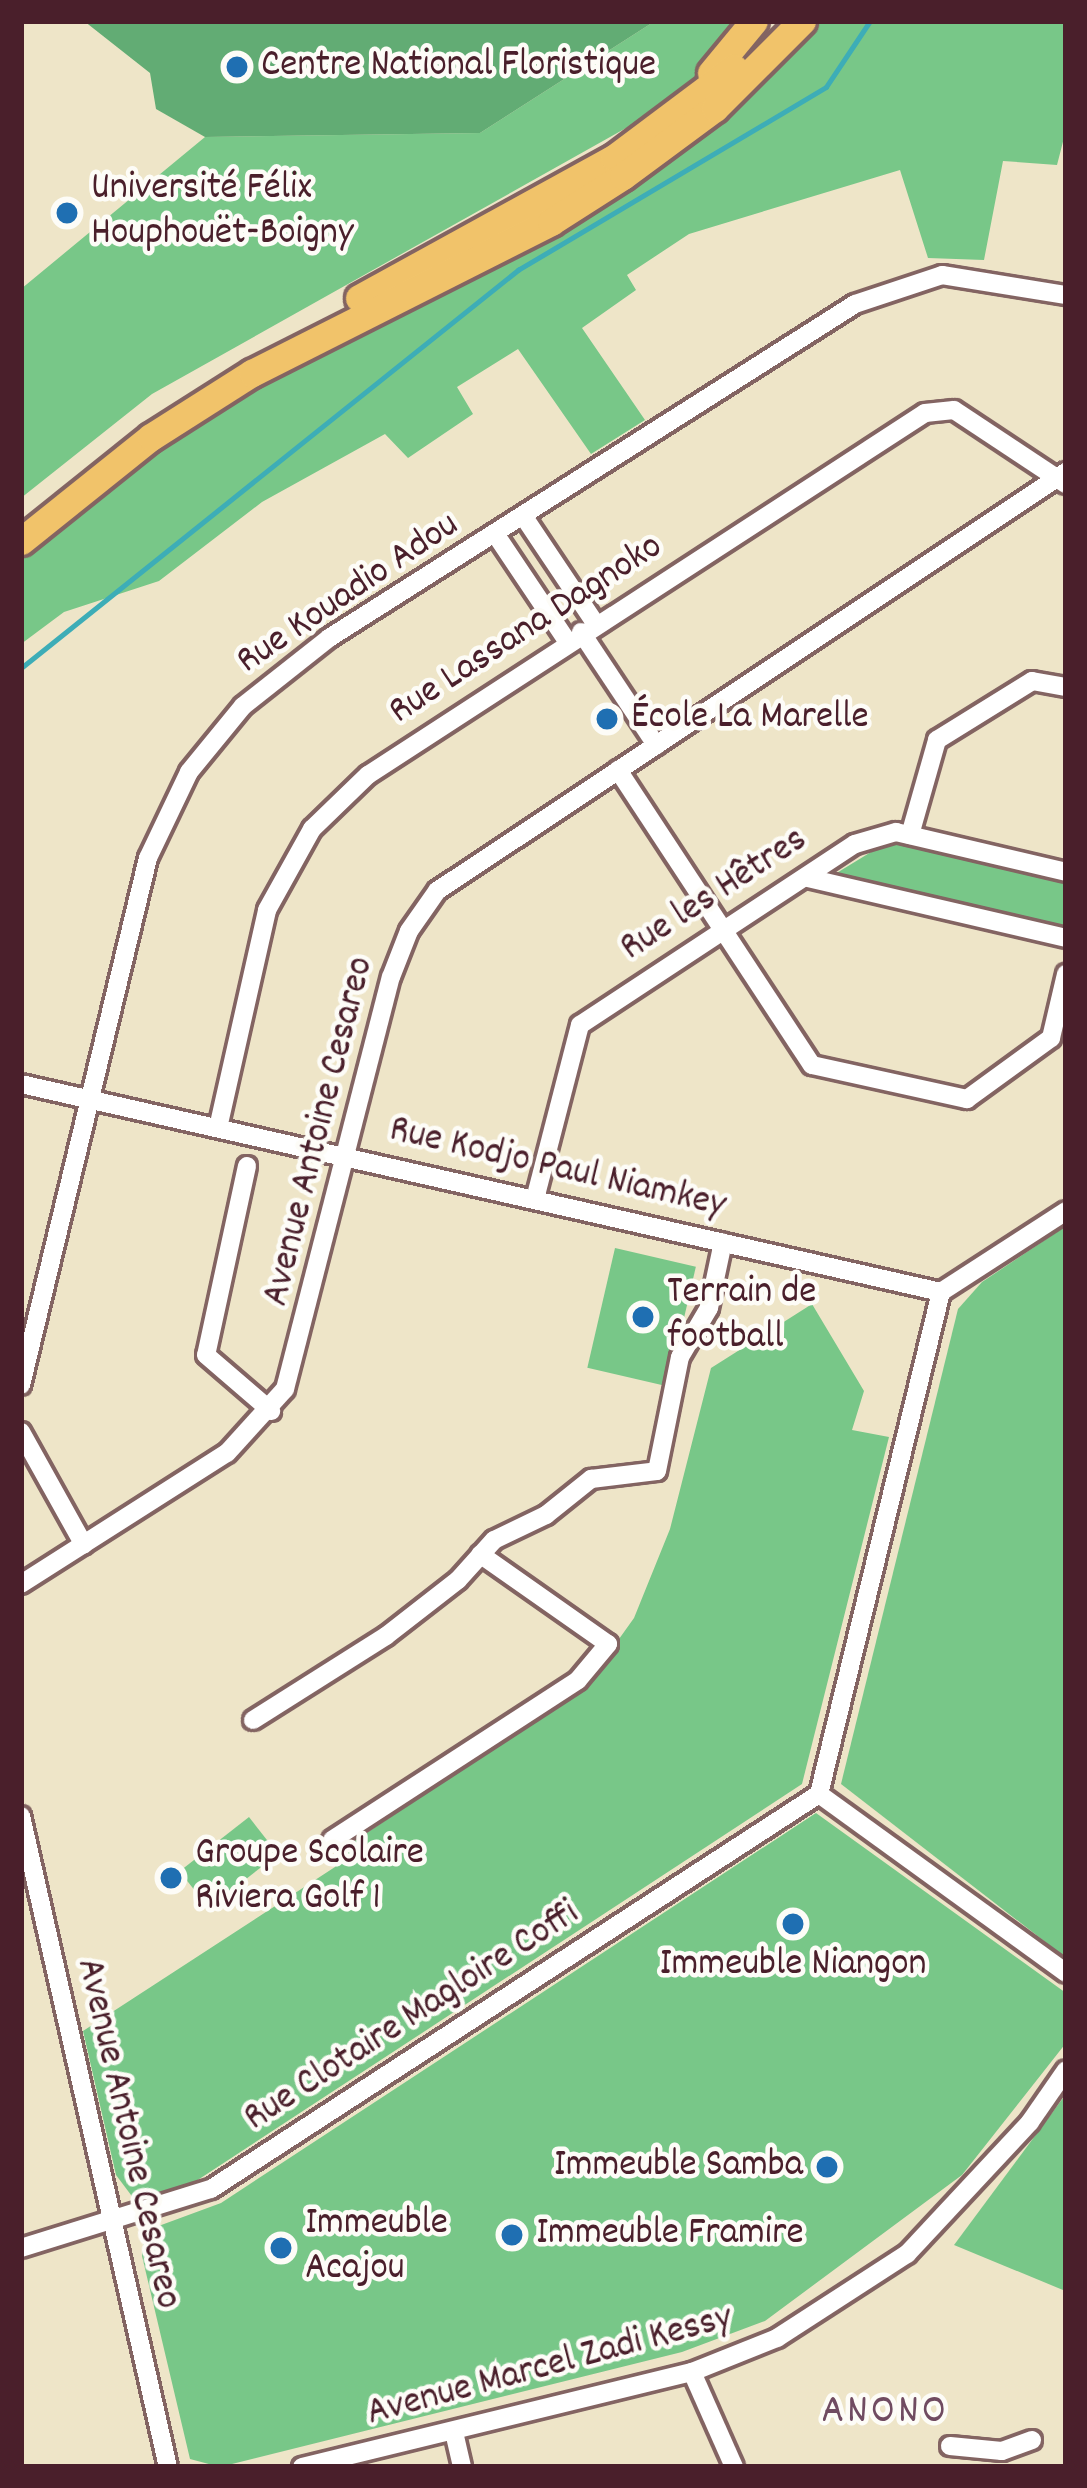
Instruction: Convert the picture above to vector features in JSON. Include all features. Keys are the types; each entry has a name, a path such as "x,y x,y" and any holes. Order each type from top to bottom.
{"highway":[{"path":"683,106 754,21"},
{"path":"21,518 152,416 614,158 720,82 778,21"},
{"path":"21,541 151,437 252,373 551,222 622,176 715,108 802,21"}],"street":[{"name":"Rue Kouadio Adou","path":"21,1385 148,858 189,772 243,706 329,638 886,289 976,275 1066,295"},
{"name":"Rue Lassana Dagnoko","path":"218,1128 267,910 312,829 368,775 581,632 939,408 967,418 1063,480"},
{"name":"Avenue Antoine Cesareo","path":"21,1584 227,1453 271,1411 297,1360 392,977 423,909 473,863 1063,480"},
{"path":"524,517 583,606 581,632 656,745"},
{"path":"496,535 555,624 581,632"},
{"path":"555,624 583,606"},
{"path":"910,835 937,740 1032,681 1066,687"},
{"path":"618,770 812,1065 955,1100 1046,1044 1066,974"},
{"name":"Rue les Hêtres","path":"535,1199 580,1025 855,844 910,835 1066,872"},
{"path":"808,878 1066,938"},
{"name":"Rue Kodjo Paul Niamkey","path":"21,1084 940,1292"},
{"path":"247,1166 206,1355 271,1411"},
{"path":"1066,1211 940,1292 819,1795 1066,1973"},
{"path":"253,1720 404,1623 480,1554 598,1476 657,1471 680,1357 709,1308 723,1242"},
{"path":"21,1432 83,1545"},
{"path":"332,1840 578,1680 608,1643 480,1554"},
{"name":"Rue Clotaire Magloire Coffi","path":"21,2248 115,2223 211,2189 819,1795"},
{"name":"Avenue Antoine Cesareo","path":"21,1816 31,1908 115,2223 169,2467"},
{"name":"Avenue Marcel Zadi Kessy","path":"302,2467 692,2372 777,2338 907,2254 1030,2122 1066,2070"},
{"path":"692,2372 734,2467"},
{"path":"454,2432 462,2467"},
{"path":"950,2446 977,2459 1007,2458 1032,2440"}],"green space":[{"name":"Université Félix Houphouët-Boigny","path":"84,21 655,21 480,133 205,137 156,109 150,73"},
{"path":"655,21 747,21 676,100 152,394 21,498 21,289 205,137 480,133"},
{"path":"816,21 1066,21 1066,130 1057,165 1003,161 984,260 928,258 900,170 689,234 627,275 636,290 582,328 645,420 591,454 518,349 457,387 473,414 408,458 385,434 262,502 159,581 64,612 21,644 21,548 176,424 790,52"},
{"path":"894,838 1066,877 1066,927 835,874"},
{"path":"1066,1226 1066,1958 841,1784 958,1309 982,1282"},
{"name":"Terrain de football","path":"615,1248 696,1267 668,1387 587,1368"},
{"path":"812,1304 864,1391 852,1430 889,1437 802,1784 187,2187 134,2199 116,2175 83,2031 335,1867 341,1850 584,1688 634,1618 670,1529 711,1368"},
{"path":"816,1813 1066,1993 1066,2043 962,2175 765,2321 682,2352 220,2467 190,2459 142,2256 145,2231 221,2203"},
{"path":"249,1817 278,1854 209,1908 180,1871"},
{"path":"1066,2094 1066,2290 1063,2290 954,2245"}],"waterway":[{"path":"21,668 518,270 826,87 870,21"}],"place":[{"name":"Centre National Floristique","path":"237,67"},
{"name":"Université Félix Houphouët-Boigny","path":"67,213"},
{"name":"École La Marelle","path":"607,719"},
{"name":"Terrain de football","path":"643,1317"},
{"name":"Groupe Scolaire Riviera Golf 1","path":"171,1878"},
{"name":"Immeuble Niangon","path":"793,1924"},
{"name":"Immeuble Samba","path":"827,2167"},
{"name":"Immeuble Framire","path":"512,2235"},
{"name":"Immeuble Acajou","path":"281,2248"}],"district":[{"name":"ANONO","path":"885,2413"}]}
